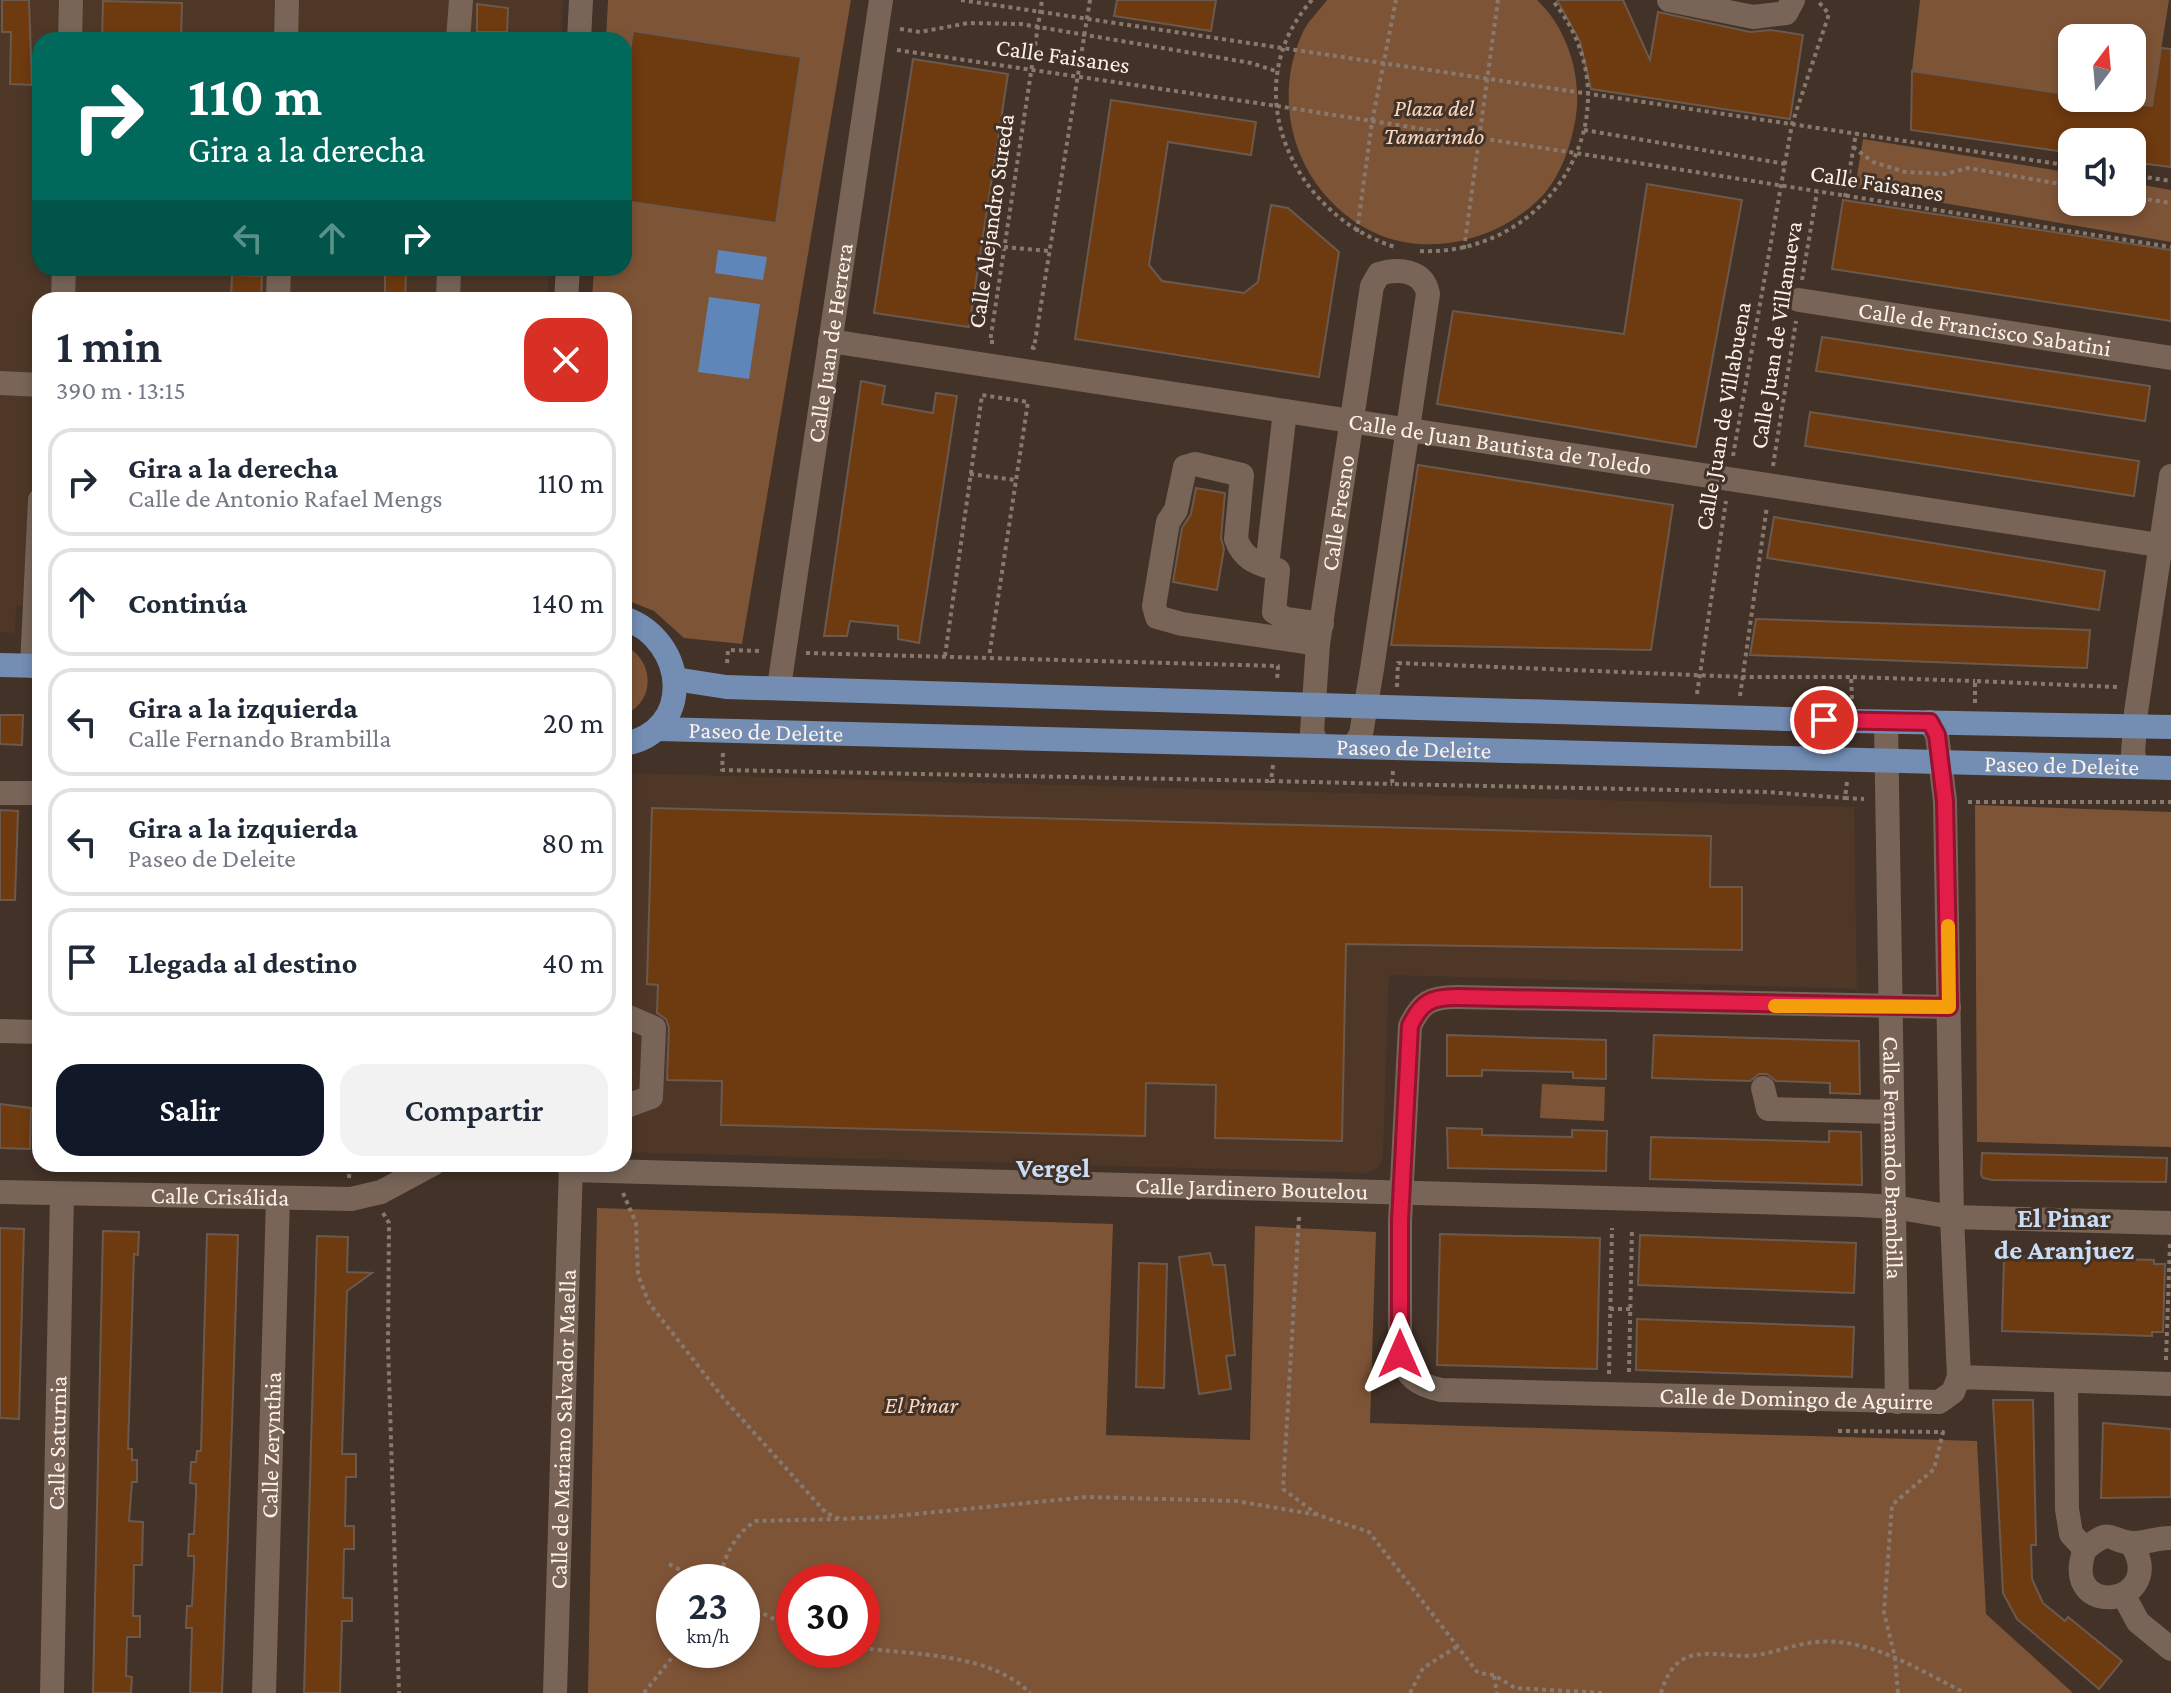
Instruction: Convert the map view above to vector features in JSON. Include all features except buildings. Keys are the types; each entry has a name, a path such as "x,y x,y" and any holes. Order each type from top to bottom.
{"main road":[{"path":"632,621 643,625 660,639 671,658 675,679 672,701 658,729 632,740"},
{"path":"0,665 32,666"},
{"name":"Paseo de Deleite","path":"675,679 726,687 1737,718 2171,727"},
{"name":"Paseo de Deleite","path":"658,729 2171,768"}],"street":[{"path":"70,32 71,0"},
{"path":"286,32 287,0"},
{"path":"459,32 461,0"},
{"path":"579,32 581,0"},
{"name":"Calle Juan de Herrera","path":"779,687 881,0"},
{"path":"1669,0 1753,17 1786,13 1793,0"},
{"name":"Calle Fresno","path":"1318,746 1312,732 1320,634 1372,286 1379,274 1391,270 1417,274 1426,283 1428,294 1361,734 1354,746"},
{"name":"Calle de Francisco Sabatini","path":"1799,300 2171,358"},
{"name":"Calle de Juan Bautista de Toledo","path":"830,341 2166,546"},
{"path":"0,383 32,385"},
{"path":"1267,566 1285,411"},
{"path":"1195,464 1242,475 1236,539 1247,558 1278,570 1274,612 1320,634 1182,624 1157,617 1154,606 1168,522 1176,510 1185,467 1195,464"},
{"path":"2137,767 2133,753 2134,726 2166,546 2171,476"},
{"name":"Calle Fernando Brambilla","path":"1886,722 1897,1402"},
{"path":"1930,722 1937,735 1945,801 1952,1217 1959,1377"},
{"path":"0,793 32,793"},
{"path":"1402,1191 1410,1026 1419,1005 1435,997 1949,1007"},
{"path":"632,1018 654,1028 651,1097 632,1104"},
{"path":"0,1031 32,1032"},
{"path":"1763,1088 1768,1109 1892,1112"},
{"name":"Calle Crisálida","path":"0,1192 351,1199 381,1192 418,1172"},
{"name":"Calle de Mariano Salvador Maella","path":"555,1693 570,1172"},
{"name":"Calle Jardinero Boutelou","path":"614,1172 1402,1191 1894,1207 1952,1217 2171,1223"},
{"name":"Calle de Domingo de Aguirre","path":"1402,1191 1400,1354 1410,1377 1423,1386 1441,1390 1939,1402 1953,1392 1959,1377 2171,1384"},
{"name":"Calle Saturnia","path":"52,1693 62,1195"},
{"name":"Calle Zerynthia","path":"264,1693 278,1198"},
{"path":"2066,1381 2067,1509 2071,1534 2085,1549"},
{"path":"2116,1535 2131,1543 2141,1556 2143,1571 2137,1586 2124,1596 2108,1599 2093,1593 2080,1572 2085,1549 2098,1538 2116,1535"},
{"path":"2131,1543 2171,1538"},
{"path":"2124,1596 2138,1622 2171,1649"}],"path":[{"name":"Calle Faisanes","path":"961,0 2058,164"},
{"name":"Calle Alejandro Sureda","path":"1002,343 990,342 1042,0"},
{"path":"1024,346 1034,348 1090,0"},
{"path":"1312,0 1285,48 1279,72 1277,106 1284,144 1301,179 1325,209 1357,232 1398,248"},
{"path":"1357,232 1372,122 1396,0"},
{"path":"1464,249 1498,0"},
{"path":"1410,249 1464,249 1500,236 1533,215 1559,187 1577,154 1584,130 1588,94 1581,53 1565,15 1552,0"},
{"name":"Calle Juan de Villabuena","path":"1693,716 1730,478 1792,124 1829,14 1817,0"},
{"path":"896,20 895,29 920,32 968,23 1038,27 1251,63 1279,72"},
{"name":"Calle Faisanes","path":"895,29 892,49 1277,106 2171,247"},
{"path":"1584,130 1786,164"},
{"path":"1845,197 1856,133"},
{"path":"1853,147 1873,162 1905,172 1945,174 1968,168 2058,184"},
{"path":"2146,177 2171,181"},
{"name":"Calle Juan de Villanueva","path":"1770,484 1817,192"},
{"path":"2146,199 2171,203"},
{"path":"1004,247 1049,251"},
{"path":"945,656 982,395 1028,402 989,657"},
{"path":"970,474 1015,480"},
{"path":"1737,718 1770,484"},
{"path":"726,687 728,650 989,657 1278,666 1277,703"},
{"path":"1396,708 1398,663 2139,688"},
{"path":"1851,677 1853,721"},
{"path":"1974,723 1975,681"},
{"path":"725,732 722,770 1767,792 1886,800"},
{"path":"1271,781 1276,746"},
{"path":"1392,784 1395,748"},
{"path":"1845,798 1850,760"},
{"path":"1968,817 1972,765"},
{"path":"1968,802 2171,802"},
{"path":"623,1173 624,1202 636,1223 638,1275 649,1303 666,1328 799,1487 826,1513 840,1519"},
{"path":"383,1213 389,1223 388,1345 399,1693"},
{"path":"1299,1217 1283,1489 1318,1515"},
{"path":"2151,1359 2169,1360 2171,1223"},
{"path":"1608,1378 1612,1228"},
{"path":"1629,1378 1632,1228"},
{"path":"1610,1309 1630,1309"},
{"path":"1838,1431 1943,1432 1934,1469 1892,1505 1884,1612 1895,1658 1898,1693"},
{"path":"727,1564 745,1527 756,1521 840,1519 1087,1497 1236,1501 1318,1515 1369,1532 1478,1673 1494,1675 1515,1688 1603,1693"},
{"path":"1661,1693 1673,1667 1690,1655 1717,1651 1745,1656 1827,1641 1864,1646 1965,1693"},
{"path":"1410,1693 1423,1668 1458,1646"},
{"path":"880,1650 932,1655 977,1666 1014,1679 1030,1693"},
{"path":"644,1693 664,1668"},
{"path":"1494,1675 1497,1693"}],"shaded area":[{"path":"0,0 563,0 561,32 32,32 32,276 549,276 548,292 32,292 32,607 16,606 15,633 0,632"},
{"path":"632,773 1854,807 1857,989 1389,975 1383,1155 1379,1168 1366,1173 632,1152"}],"green space":[{"path":"608,0 851,0 742,644 684,638 654,611 632,602 632,292 592,292 594,276 632,276 632,32 606,32"},
{"name":"Plaza del Tamarindo","path":"1327,0 1537,0 1558,26 1565,41 1577,89 1575,122 1567,151 1544,194 1508,223 1464,240 1440,244 1393,240 1346,215 1325,195 1309,172 1297,146 1290,119 1289,91 1293,62 1304,30"},
{"path":"1920,0 2169,0 2152,106 2146,105 2146,24 2058,24 2058,93 1912,71"},
{"path":"1863,139 2058,171 2058,216 2146,216 2146,186 2171,190 2171,242 1855,188"},
{"path":"632,650 641,660 648,680 642,700 632,711"},
{"path":"1975,805 2171,812 2171,1147 1977,1142"},
{"path":"1542,1084 1605,1087 1604,1121 1540,1118"},
{"name":"El Pinar","path":"597,1208 1113,1224 1106,1435 1250,1440 1255,1226 1376,1232 1370,1423 1977,1441 1986,1614 2073,1693 588,1693"}],"water":[{"path":"718,250 767,257 763,280 715,273"},
{"path":"709,297 760,304 749,379 698,372"}],"slow traffic":[{"path":"1775,1006 1949,1007 1948,926"}],"district":[{"name":"Vergel","path":"1053,1167"},
{"name":"El Pinar de Aranjuez","path":"2064,1233"}],"route":[{"path":"1400,1354 1400,1221 1410,1026 1419,1005 1435,997 1457,997 1850,1008 1949,1007 1945,801 1937,735 1930,722 1824,720"}]}
